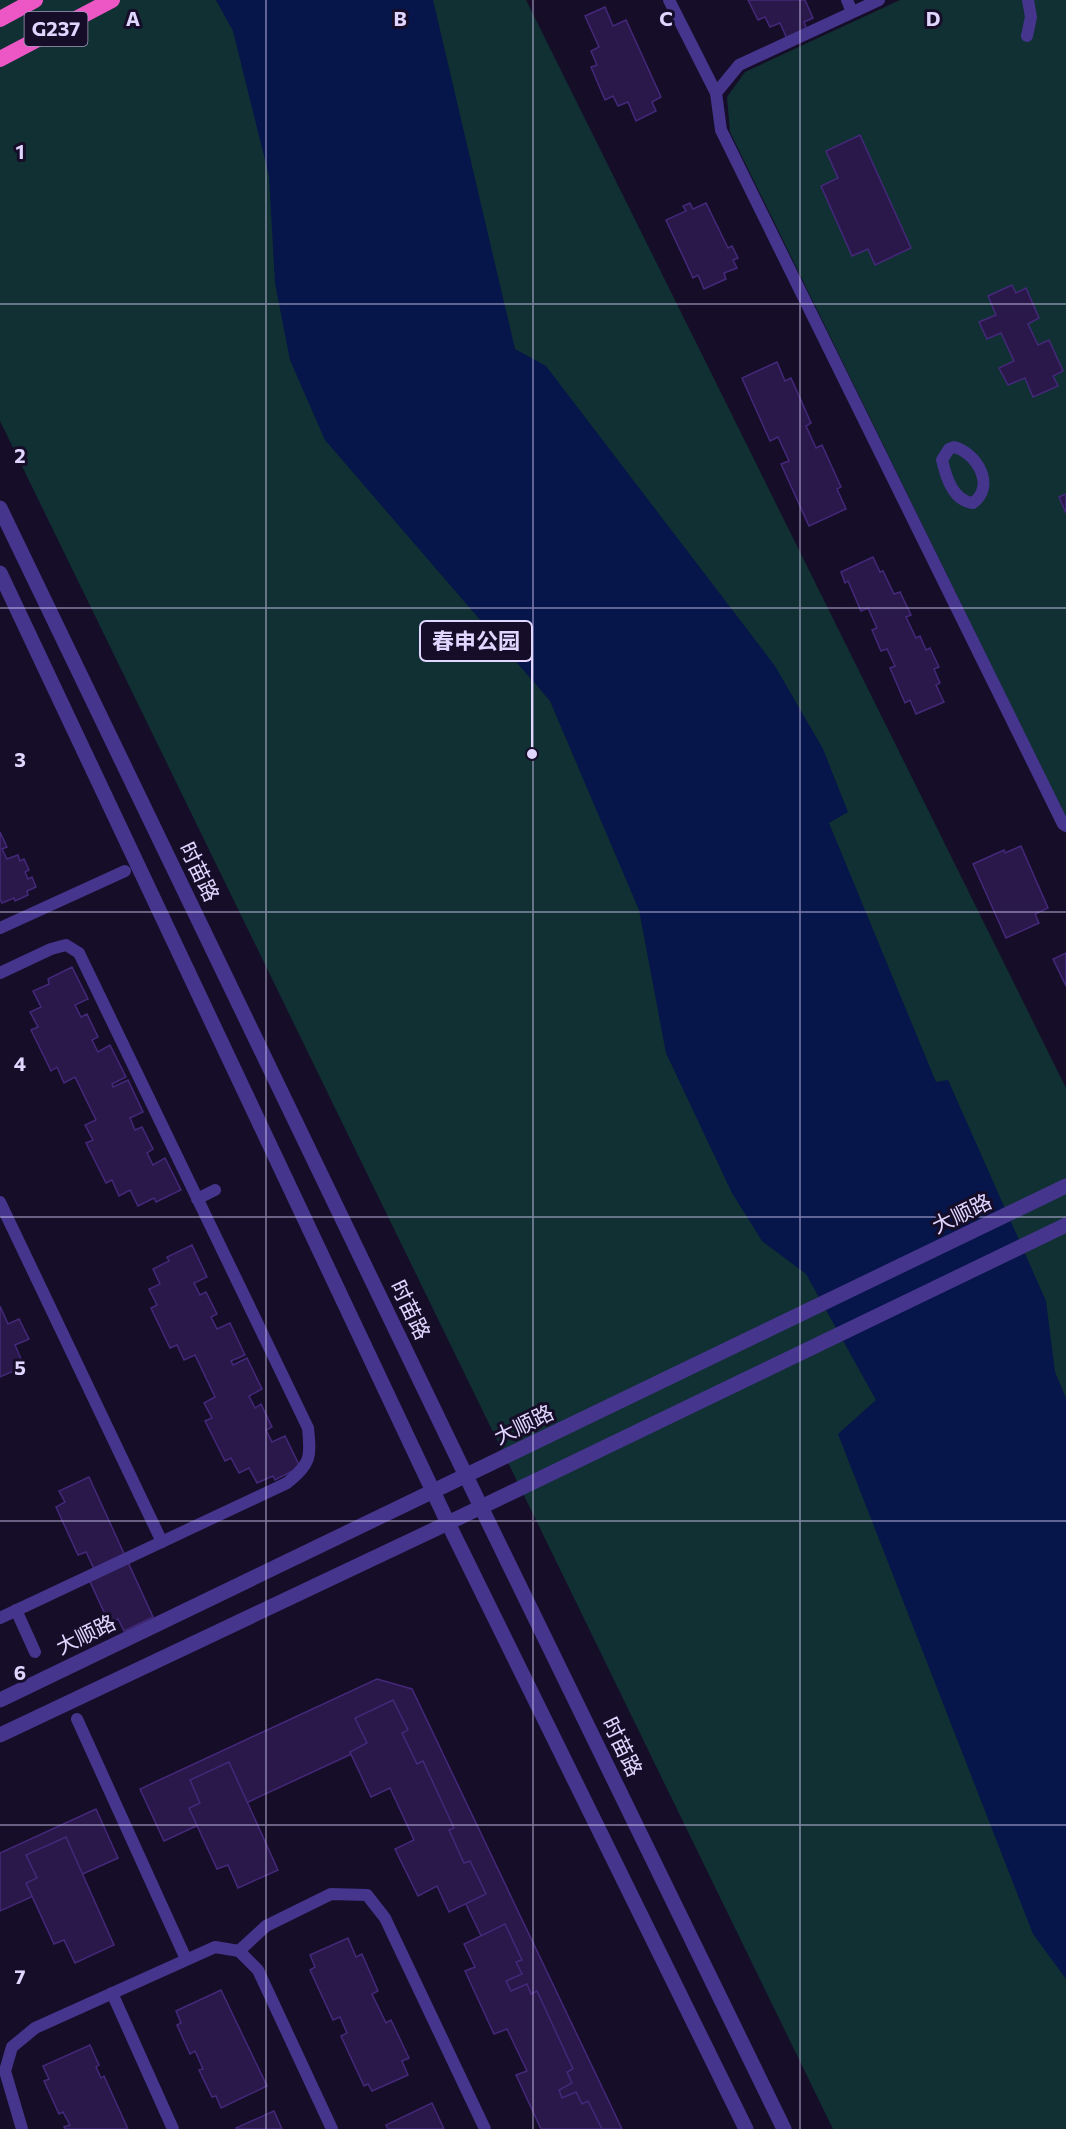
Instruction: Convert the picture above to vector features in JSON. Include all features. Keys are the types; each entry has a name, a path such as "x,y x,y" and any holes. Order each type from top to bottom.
{"highway":[{"name":"G237","path":"0,20 35,0"},
{"name":"G237","path":"0,59 112,0"}],"street":[{"name":"时苗路","path":"0,508 481,1507 784,2129"},
{"path":"0,573 448,1523 746,2129"},
{"name":"大顺路","path":"0,1700 1066,1186"},
{"path":"0,1735 1066,1226"}],"lane":[{"path":"669,0 716,93 721,130 1066,826"},
{"path":"847,0 852,12"},
{"path":"716,93 739,65 879,0"},
{"path":"1027,36 1031,17 1028,0"},
{"path":"954,447 971,454 980,469 984,487 982,494 973,503 967,503 960,498 952,489 945,473 942,460 949,449 954,447"},
{"path":"0,928 125,871"},
{"path":"0,974 66,945 79,953 308,1428 310,1451 304,1469 287,1483 0,1618"},
{"path":"197,1199 215,1190"},
{"path":"0,1202 162,1542"},
{"path":"16,1610 35,1652"},
{"path":"77,1719 186,1959"},
{"path":"239,1951 266,1926 331,1893 367,1895 385,1918 485,2129"},
{"path":"22,2129 5,2071 12,2047 35,2028 214,1947 239,1951 258,1970 332,2129"},
{"path":"112,1994 173,2129"}],"green space":[{"path":"0,0 526,0 1066,1088 1066,2129 833,2129 0,421"},
{"path":"900,0 1066,0 1066,818 730,132 727,97 745,72"}],"shaded area":[{"path":"216,0 433,0 515,349 546,366 775,666 823,749 848,812 829,823 936,1082 948,1080 1046,1301 1055,1372 1066,1398 1066,1979 1033,1934 838,1434 876,1400 806,1274 762,1241 732,1193 666,1053 639,910 550,701 325,440 290,360 275,283 269,176 233,31"}],"building":[{"path":"748,0 805,0 813,18 804,22 808,32 788,41 780,23 770,27 765,17 758,20"},
{"path":"605,7 613,26 626,20 661,97 652,102 656,111 636,121 628,102 618,106 613,96 605,100 591,67 597,65 591,51 599,47 585,16"},
{"path":"860,135 911,248 875,265 868,249 852,256 821,186 838,178 826,151"},
{"path":"690,203 693,209 706,203 728,248 732,246 738,258 733,260 737,268 724,273 726,279 704,289 698,275 693,278 666,220 686,211 683,206"},
{"path":"1012,285 1016,293 1026,288 1039,318 1028,324 1038,345 1049,340 1063,371 1053,376 1058,386 1033,397 1025,378 1008,385 999,368 1014,361 1001,333 987,339 979,322 996,315 988,296"},
{"path":"777,362 785,381 791,378 811,423 806,426 816,448 822,445 841,487 837,489 846,509 809,526 781,464 789,461 778,437 770,441 742,378"},
{"path":"1066,494 1066,513 1059,497"},
{"path":"873,557 894,594 900,592 911,615 906,617 916,638 920,636 926,650 930,648 939,667 934,669 940,683 936,685 944,702 916,714 910,700 905,703 890,668 895,666 887,649 881,651 872,630 877,628 868,608 861,611 848,581 845,583 841,572"},
{"path":"0,832 7,847 2,849 7,859 18,855 20,861 24,859 29,870 25,872 28,879 32,877 36,887 27,891 28,895 15,901 14,898 2,903 0,899"},
{"path":"1021,846 1048,908 1035,914 1039,923 1006,938 973,864 1004,850 1005,853"},
{"path":"1066,953 1066,986 1053,959"},
{"path":"72,967 88,999 75,1005 81,1017 87,1014 98,1037 92,1040 98,1052 110,1045 126,1077 112,1084 113,1087 128,1080 143,1112 130,1118 135,1130 142,1127 153,1149 147,1153 153,1165 165,1158 181,1190 156,1202 154,1198 138,1206 130,1190 119,1196 112,1180 106,1183 86,1143 93,1140 85,1125 96,1120 75,1077 64,1083 57,1067 51,1071 31,1030 38,1027 30,1012 41,1007 33,991 49,984 48,979"},
{"path":"192,1245 207,1277 194,1283 200,1295 206,1292 217,1314 211,1317 217,1329 230,1323 245,1355 231,1361 233,1365 247,1358 262,1389 249,1396 255,1408 261,1404 272,1427 266,1430 272,1442 285,1436 300,1467 275,1480 273,1476 257,1483 249,1468 239,1473 231,1458 225,1461 205,1421 212,1418 204,1403 215,1397 195,1355 184,1360 177,1345 170,1348 151,1308 157,1305 149,1289 160,1284 153,1269 169,1261 167,1257"},
{"path":"0,1306 8,1324 19,1319 29,1339 15,1345 24,1366 0,1377"},
{"path":"89,1477 153,1617 124,1631 118,1619 109,1623 87,1575 95,1571 86,1552 78,1555 56,1507 65,1502 59,1491"},
{"path":"377,1679 412,1689 622,2129 574,2129 386,1738 164,1841 140,1789"},
{"path":"393,1700 408,1730 402,1733 417,1764 423,1761 454,1828 449,1830 464,1863 470,1861 486,1894 449,1912 437,1886 418,1896 395,1849 414,1840 390,1788 371,1797 350,1752 367,1743 355,1718"},
{"path":"229,1762 278,1870 238,1888 228,1865 217,1869 189,1808 200,1803 190,1780"},
{"path":"96,1809 118,1858 0,1911 0,1853"},
{"path":"66,1837 114,1945 75,1963 64,1940 54,1944 26,1883 37,1878 26,1855"},
{"path":"505,1924 522,1960 516,1962 522,1974 506,1981 511,1991 527,1984 531,1994 537,1991 573,2069 567,2072 572,2083 559,2090 562,2098 576,2092 582,2104 588,2101 602,2129 541,2129 516,2075 527,2071 507,2029 494,2034 465,1971 475,1967 464,1944"},
{"path":"348,1938 356,1957 362,1954 378,1991 372,1994 386,2023 391,2020 409,2058 402,2061 408,2075 372,2091 368,2084 364,2086 341,2036 347,2033 340,2017 333,2020 310,1970 315,1967 310,1955"},
{"path":"221,1990 267,2086 221,2108 216,2096 212,2097 199,2070 203,2069 195,2051 190,2054 177,2025 181,2023 176,2011"},
{"path":"90,2045 99,2065 96,2067 101,2078 104,2076 128,2129 65,2129 64,2127 70,2125 63,2112 59,2114 44,2081 49,2079 43,2066"},
{"path":"432,2103 444,2129 388,2129 386,2125"},
{"path":"274,2111 282,2129 236,2129 236,2128"}],"place":[{"name":"春申公园","path":"532,754"}]}
